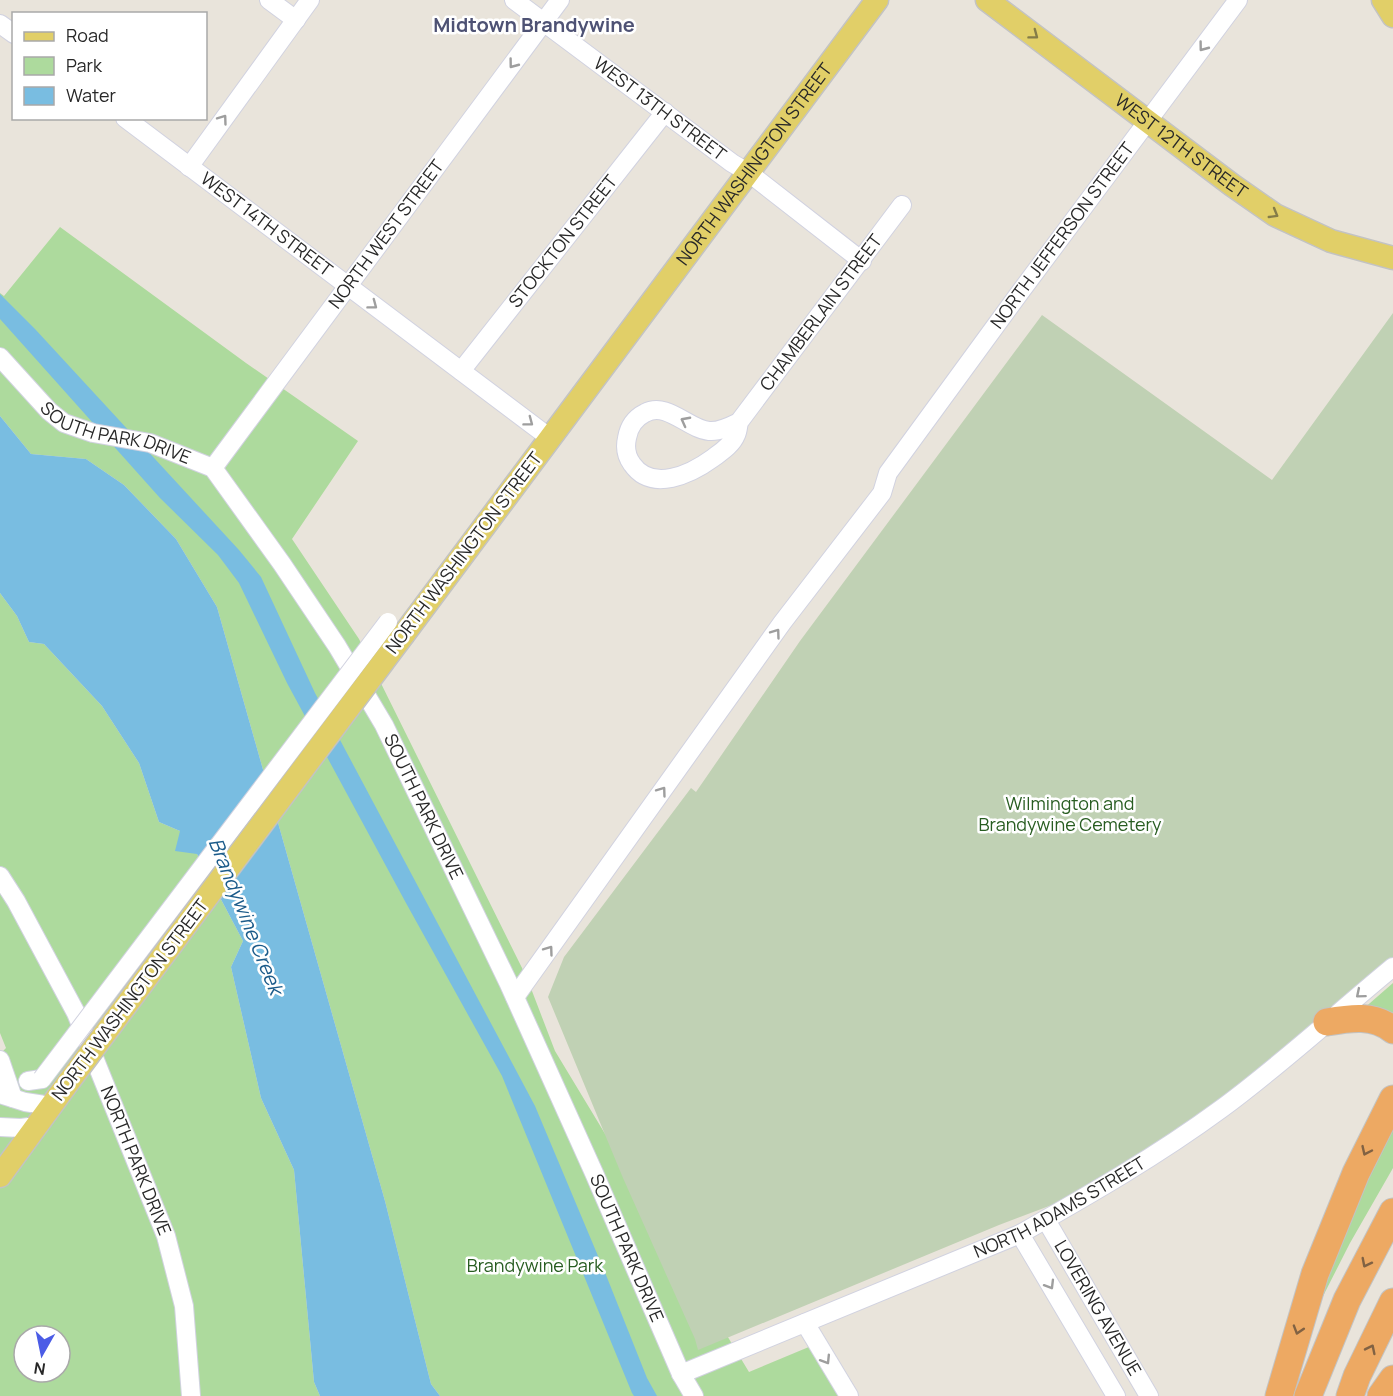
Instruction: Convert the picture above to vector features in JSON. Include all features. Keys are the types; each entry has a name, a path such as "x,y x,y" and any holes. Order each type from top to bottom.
{"highway":[{"path":"1327,1022 1370,1019 1383,1023 1393,1030"},
{"path":"1279,1396 1318,1266 1356,1173 1393,1099"},
{"path":"1308,1396 1347,1300 1393,1212"},
{"path":"1350,1396 1357,1376 1393,1302"},
{"path":"1381,1396 1393,1378"}],"main road":[{"name":"NORTH WASHINGTON STREET","path":"0,1176 396,628 550,438 877,0"},
{"name":"WEST 12TH STREET","path":"987,0 1246,196 1275,215 1331,241 1393,258"},
{"path":"1383,0 1393,16"}],"street":[{"path":"269,0 296,20"},
{"path":"189,167 310,0"},
{"name":"WEST 13TH STREET","path":"514,0 749,173 862,261"},
{"name":"NORTH WEST STREET","path":"213,468 560,0"},
{"name":"NORTH JEFFERSON STREET","path":"515,997 782,623 882,493 888,473 1238,0"},
{"name":"STOCKTON STREET","path":"461,372 665,112"},
{"name":"WEST 14TH STREET","path":"128,120 550,438"},
{"name":"CHAMBERLAIN STREET","path":"740,422 711,432 697,428 670,413 659,410 648,411 637,418 630,427 626,453 636,470 656,479 692,471 720,453 735,436 740,422 902,205"},
{"name":"SOUTH PARK DRIVE","path":"0,357 49,411 63,423 93,433 150,443 213,468 337,646 384,725 515,997 681,1374 694,1396"},
{"path":"35,1080 396,628"},
{"name":"NORTH PARK DRIVE","path":"0,876 16,901 76,1013 166,1236 184,1306 190,1396"},
{"name":"NORTH ADAMS STREET","path":"681,1374 1020,1234 1046,1220 1135,1168 1223,1108 1393,967"},
{"path":"0,1060 7,1096"},
{"name":"NORTH WASHINGTON STREET","path":"7,1096 51,1106"},
{"path":"0,1127 37,1126"},
{"name":"LOVERING AVENUE","path":"1046,1220 1149,1396"},
{"name":"LOVERING AVENUE","path":"1020,1234 1116,1396"},
{"path":"805,1323 849,1396"}],"green space":[{"name":"Brandywine Park","path":"60,227 246,363 358,441 292,539 359,639 527,978 555,1051 749,1372 816,1344 849,1396 440,1396 431,1384 385,1201 217,607 176,539 124,485 86,459 31,454 0,416 0,293 4,296"},
{"name":"Wilmington and Brandywine Cemetery","path":"1393,313 1393,961 1271,1065 1089,1191 999,1225 698,1350 548,997 564,957 691,788 696,792 800,641 1042,315 1272,480"},
{"path":"0,593 17,616 29,642 44,644 102,706 139,763 159,822 180,831 197,854 243,941 231,967 261,1098 294,1170 314,1382 320,1396 0,1396 0,1054 6,1048 0,1033"},
{"path":"1393,983 1393,1020 1362,1010"},
{"path":"1393,1122 1393,1168 1350,1243 1318,1306 1339,1237"}],"water":[{"path":"0,294 239,550 261,577 315,693 535,1106 647,1378 657,1396 634,1396 632,1393 502,1076 287,683 239,583 218,555 160,498 0,319"},
{"name":"Brandywine Creek","path":"0,416 31,454 86,459 124,485 176,539 217,607 385,1201 431,1384 440,1396 320,1396 314,1382 294,1170 261,1098 231,967 243,941 197,854 175,851 180,831 159,822 139,763 102,706 44,644 29,642 17,616 0,593"}],"district":[{"name":"Midtown Brandywine","path":"534,25"}]}
